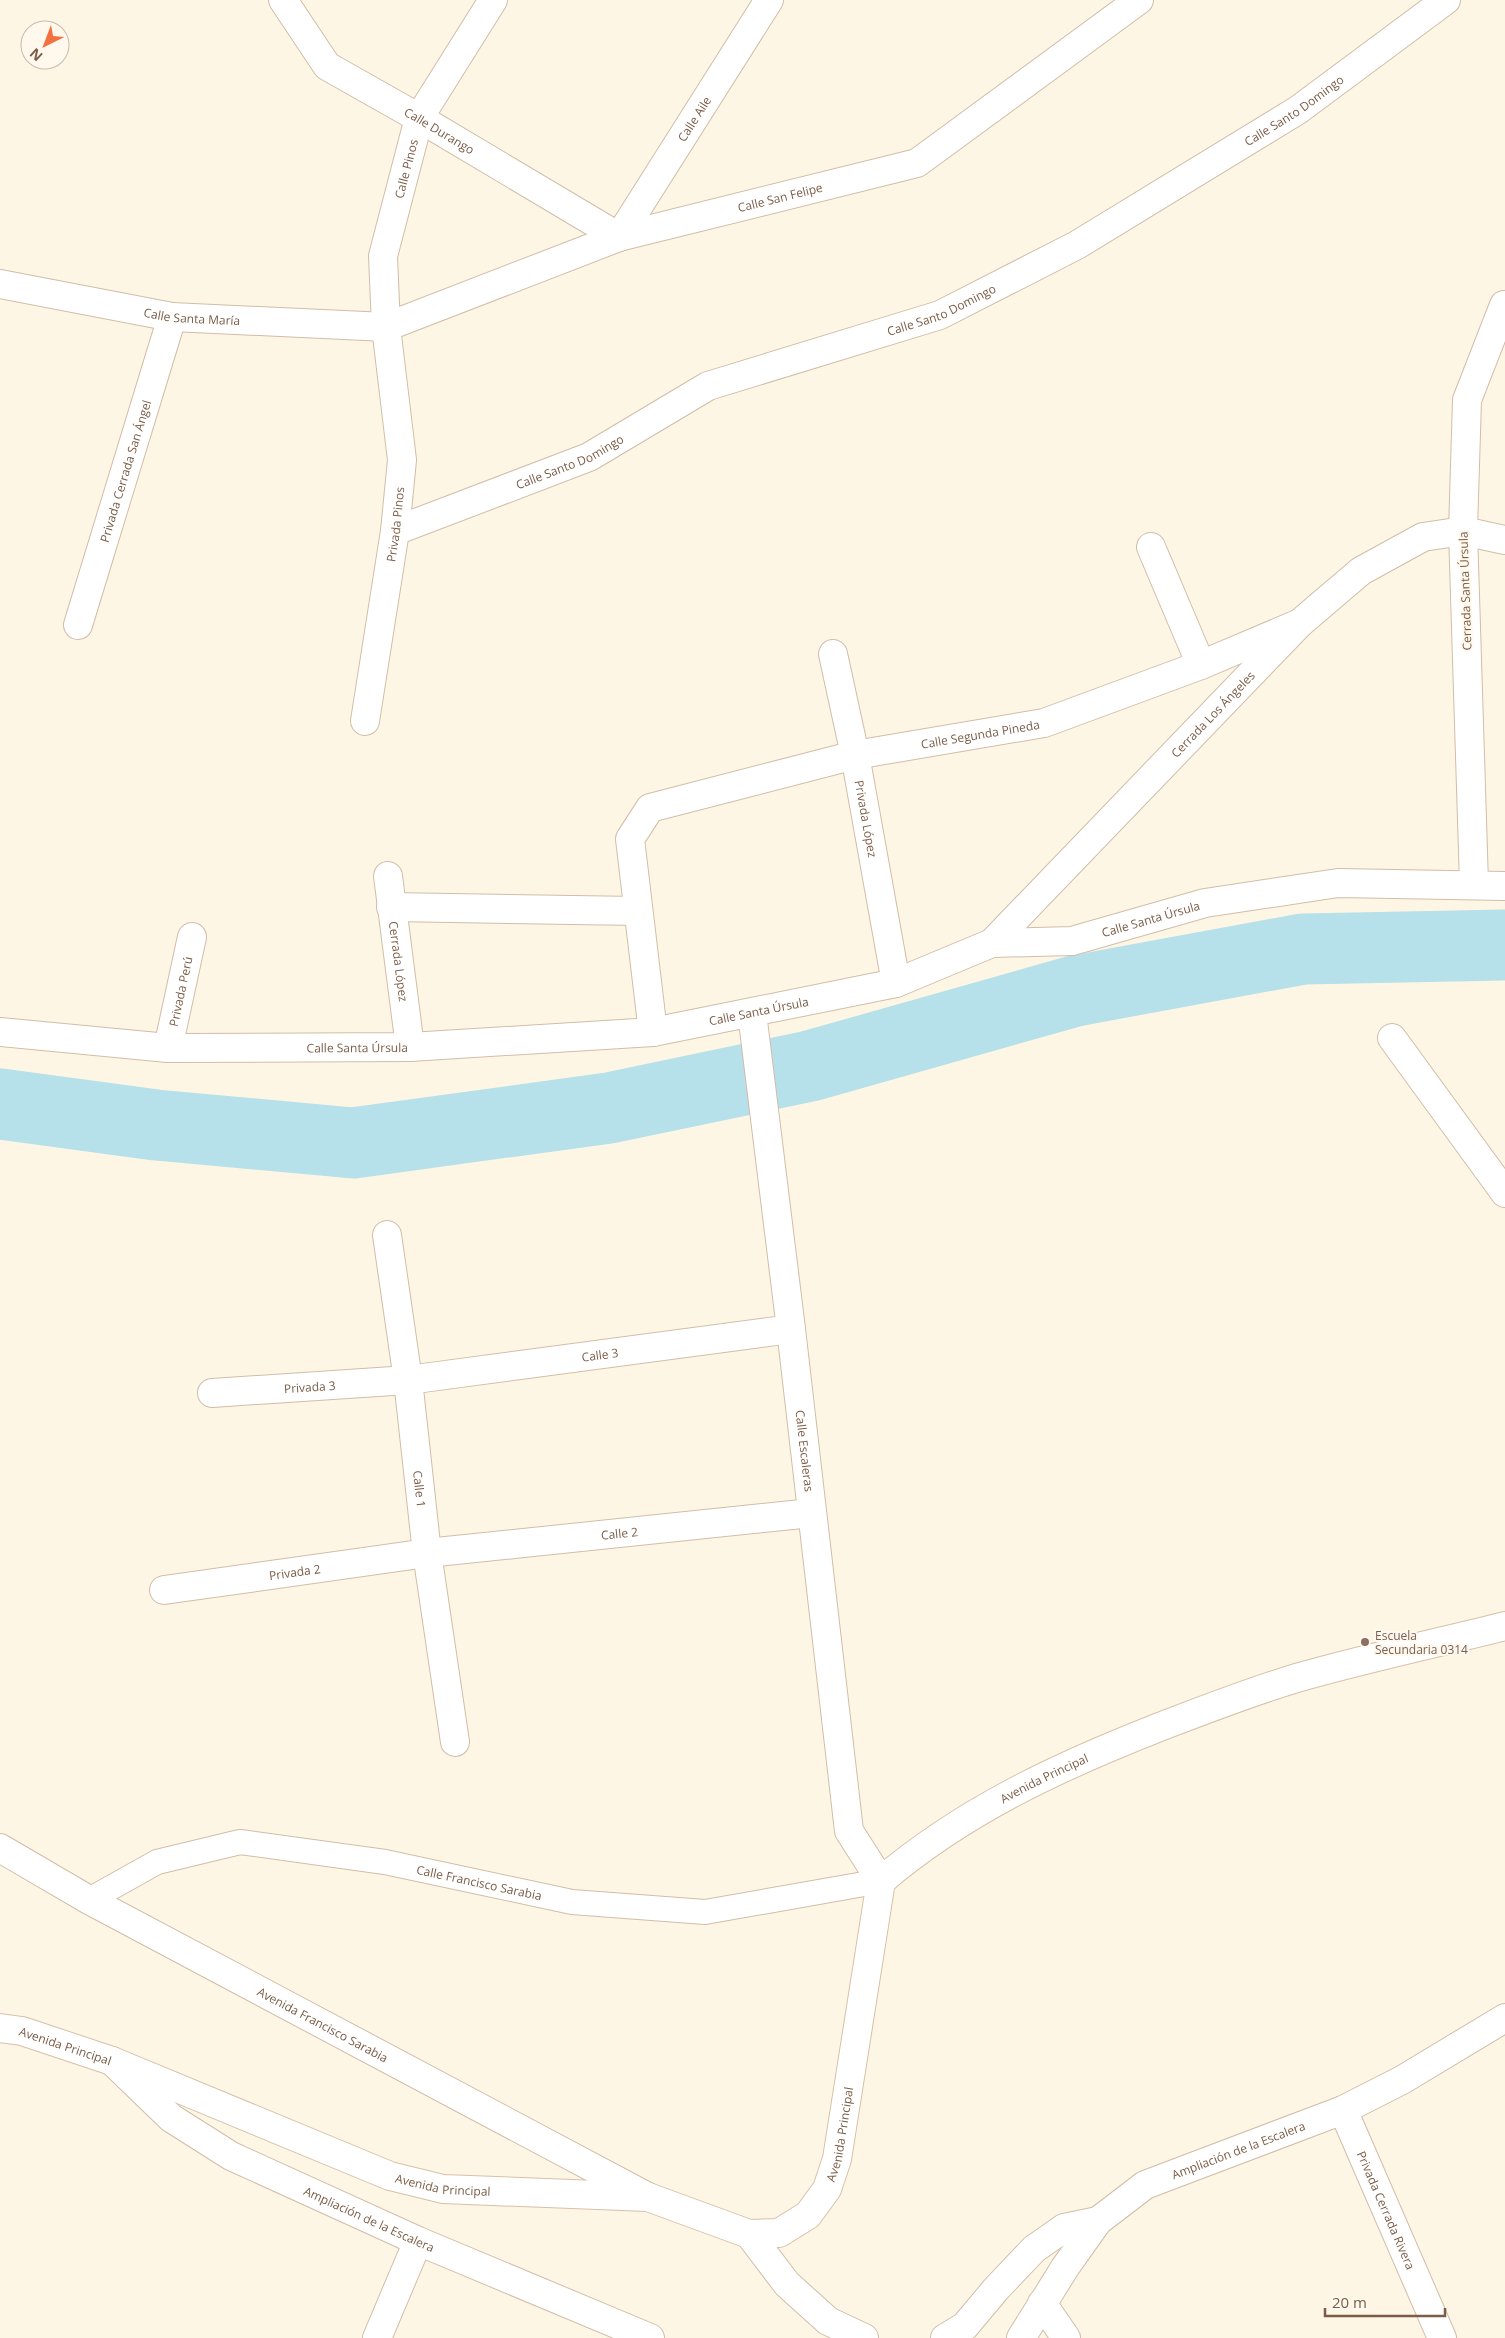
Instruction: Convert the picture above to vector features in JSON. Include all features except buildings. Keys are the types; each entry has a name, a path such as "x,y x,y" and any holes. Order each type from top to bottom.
{"street":[{"name":"Calle Durango","path":"284,0 327,66 419,118 619,237"},
{"name":"Calle Pinos","path":"386,327 383,256 419,118 493,0"},
{"name":"Calle Aile","path":"619,237 769,0"},
{"name":"Calle San Felipe","path":"386,327 619,237 917,164 1139,0"},
{"name":"Calle Santo Domingo","path":"395,531 589,457 708,386 940,315 1077,245 1298,110 1446,0"},
{"name":"Calle Santa María","path":"0,284 172,317 386,327"},
{"name":"Cerrada Santa Úrsula","path":"1474,884 1463,531 1468,400 1504,305"},
{"name":"Privada Cerrada San Ángel","path":"78,625 172,317"},
{"name":"Privada Pinos","path":"365,721 395,531 402,460 386,327"},
{"path":"1463,531 1505,540"},
{"name":"Cerrada Los Ángeles","path":"992,943 1300,623 1361,571 1423,537 1463,531"},
{"path":"1150,547 1200,665"},
{"name":"Calle Segunda Pineda","path":"638,910 630,839 650,808 855,755 1044,723 1200,665 1300,623"},
{"name":"Privada López","path":"833,654 855,755 896,983"},
{"name":"Cerrada López","path":"388,876 410,1047"},
{"name":"Calle Santa Úrsula","path":"0,1032 168,1048 410,1047 653,1032 896,983 992,943 1072,941 1205,903 1338,883 1505,886"},
{"path":"391,907 638,910 653,1032"},
{"name":"Privada Perú","path":"168,1048 192,937"},
{"name":"Calle Escaleras","path":"752,1013 762,1110 791,1329 849,1831 881,1881"},
{"path":"1392,1038 1505,1193"},
{"name":"Calle 1","path":"387,1235 408,1380 427,1553 455,1742"},
{"name":"Calle 3","path":"408,1380 791,1329"},
{"name":"Privada 3","path":"212,1393 408,1380"},
{"name":"Calle 2","path":"427,1553 811,1513"},
{"name":"Privada 2","path":"164,1590 427,1553"},
{"name":"Avenida Principal","path":"0,2028 22,2031 112,2061 399,2178 443,2189 648,2197 749,2234 779,2232 808,2215 827,2188 838,2159 881,1881 908,1858 959,1823 1024,1785 1084,1757 1184,1718 1298,1678 1505,1626"},
{"name":"Avenida Francisco Sarabia","path":"0,1848 89,1900 648,2197"},
{"name":"Ampliación de la Escalera","path":"1021,2338 1042,2303 1098,2221 1145,2185 1343,2110 1402,2080 1505,2018"},
{"name":"Ampliación de la Escalera","path":"112,2061 171,2118 230,2156 418,2241 650,2338"},
{"name":"Privada Cerrada Rivera","path":"1343,2110 1442,2338"},
{"path":"945,2338 965,2326 1034,2249 1064,2228 1098,2221"},
{"path":"749,2234 794,2290 828,2320 864,2338"},
{"path":"377,2338 418,2241"},
{"path":"1042,2303 1066,2338"}],"lane":[{"name":"Calle Francisco Sarabia","path":"89,1900 157,1862 240,1842 385,1862 572,1902 705,1912 881,1881"}],"waterway":[{"path":"0,1104 156,1125 353,1143 609,1108 810,1066 1075,991 1303,949 1505,945"}],"place":[{"name":"Escuela Secundaria 0314","path":"1365,1642"}]}
